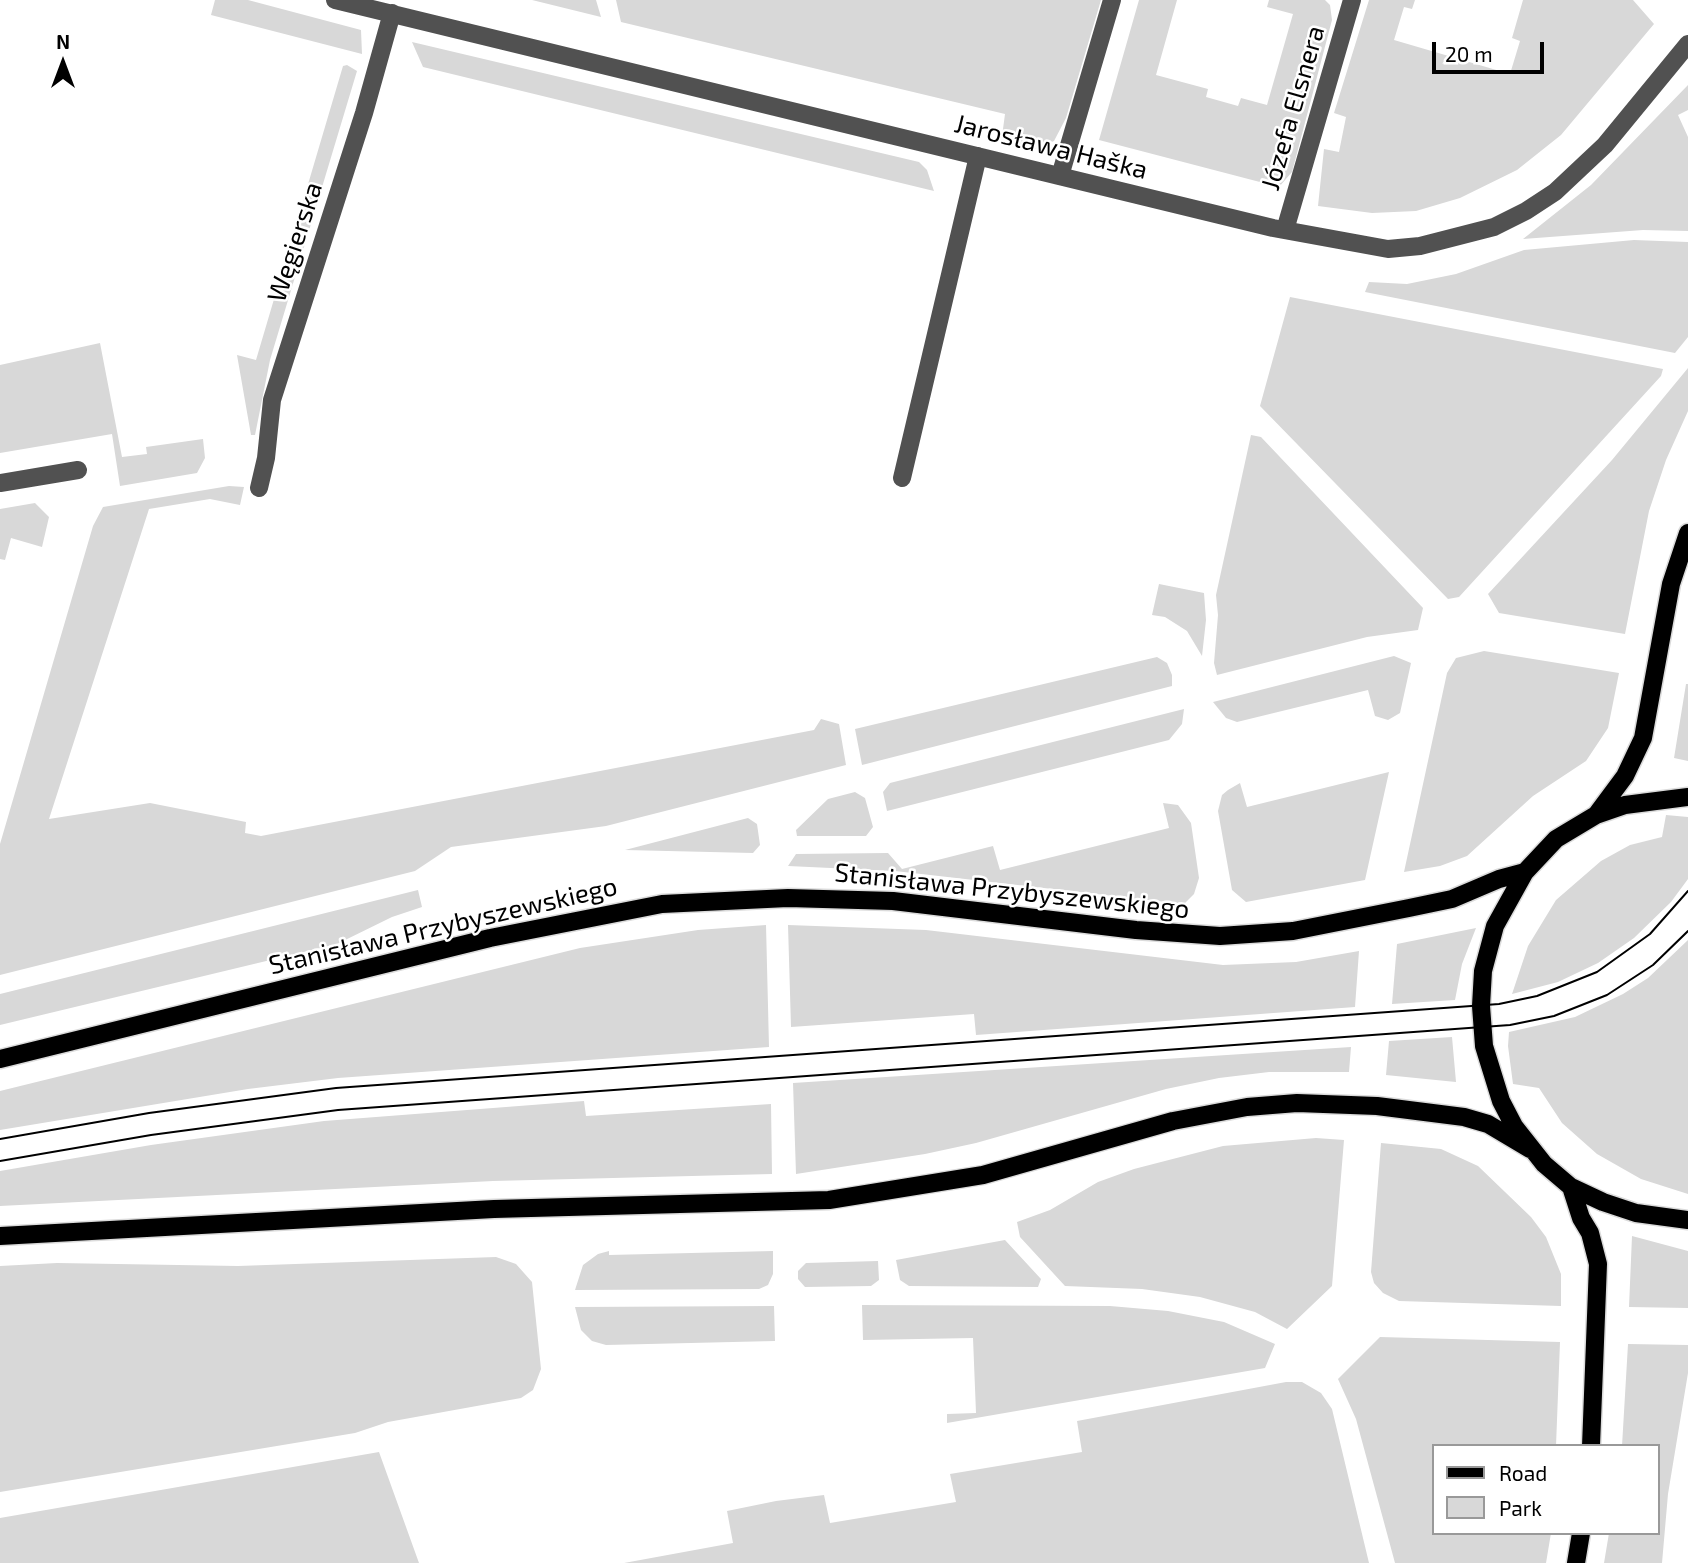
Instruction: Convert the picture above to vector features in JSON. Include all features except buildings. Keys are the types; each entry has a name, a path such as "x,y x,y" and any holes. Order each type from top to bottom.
{"main road":[{"path":"1596,814 1625,776 1643,738 1671,584 1688,533"},
{"path":"1530,1149 1501,1101 1484,1046 1481,1017 1483,971 1495,926 1525,872 1556,839 1596,814 1635,803 1688,797"},
{"name":"Stanisława Przybyszewskiego","path":"0,1059 490,938 662,904 788,898 893,901 1136,930 1220,936 1293,931 1362,918 1452,899 1500,879 1525,872"},
{"path":"0,1236 494,1209 829,1200 984,1175 1152,1126 1247,1107 1297,1103 1377,1106 1464,1117 1488,1124 1530,1149 1571,1187 1636,1213 1688,1220"},
{"path":"1571,1187 1593,1241 1598,1264 1591,1444"},
{"path":"1576,1563 1581,1535"}],"street":[{"path":"1060,176 1112,0"},
{"name":"Józefa Elsnera","path":"1285,230 1352,0"},
{"name":"Jarosława Haška","path":"340,1 1285,230 1388,249 1420,246 1494,227 1526,211 1580,172 1688,44"},
{"name":"Węgierska","path":"259,488 267,458 272,400 364,113 392,13"},
{"path":"902,478 978,156"},
{"path":"0,483 78,470"}],"green space":[{"path":"215,0 248,0 361,30 362,54 211,15"},
{"path":"532,0 596,0 601,17"},
{"path":"616,0 1101,0 1066,118 1054,141 1033,150 1001,144 1005,114 621,22"},
{"path":"1139,0 1177,0 1156,75 1208,89 1206,97 1238,106 1241,98 1267,105 1293,14 1267,7 1269,0 1325,0 1330,5 1332,20 1292,172 1279,187 1099,140"},
{"path":"1369,0 1415,0 1412,9 1404,7 1394,40 1510,74 1520,41 1512,38 1523,0 1633,0 1654,24 1561,135 1517,170 1460,198 1416,211 1372,213 1318,206 1324,149 1339,152 1346,117 1334,113"},
{"path":"412,42 919,162 927,170 934,191 423,67"},
{"path":"347,65 357,71 270,360 255,435 251,435 237,355 256,360 343,66"},
{"path":"1688,85 1688,110 1678,115 1688,137 1688,231 1643,230 1523,239 1591,185"},
{"path":"1634,240 1688,242 1688,337 1675,353 1365,292 1369,282 1407,284 1456,274 1524,250"},
{"path":"1290,297 1663,369 1661,376 1459,597 1448,599 1260,406"},
{"path":"100,343 122,457 147,454 146,447 203,439 205,458 197,473 120,486 112,434 0,453 0,365"},
{"path":"1688,368 1688,411 1666,460 1649,511 1625,634 1499,613 1488,594 1612,460"},
{"path":"1251,435 1261,437 1423,608 1418,630 1367,637 1217,675 1214,663 1218,615 1216,595"},
{"path":"229,486 244,487 240,505 210,499 149,509 49,819 150,803 246,822 245,833 261,836 814,730 821,719 839,724 846,765 606,826 451,847 415,871 0,975 0,844 93,526 103,507"},
{"path":"35,503 49,517 42,547 11,538 5,560 0,559 0,509"},
{"path":"1159,584 1204,593 1206,620 1202,656 1187,631 1165,617 1152,615"},
{"path":"1484,651 1619,673 1608,728 1586,761 1533,796 1467,856 1440,866 1404,872 1447,673 1456,658"},
{"path":"1394,656 1411,663 1400,713 1388,720 1375,716 1368,690 1237,722 1226,718 1213,702"},
{"path":"1157,657 1167,663 1172,675 1172,686 862,765 855,729"},
{"path":"1688,684 1688,761 1674,758"},
{"path":"1184,709 1182,724 1169,740 887,811 883,792 890,783"},
{"path":"1389,772 1365,880 1246,902 1232,890 1218,811 1222,795 1228,790 1240,783 1247,807"},
{"path":"855,792 865,798 873,827 866,836 797,836 796,830 828,799"},
{"path":"1163,803 1178,805 1191,823 1199,878 1194,894 1184,904 895,871 788,866 796,854 888,853 902,869 993,846 1000,870 1169,828"},
{"path":"1666,815 1688,817 1688,879 1671,902 1634,938 1598,963 1558,982 1512,994 1528,946 1556,900 1601,861 1630,845 1662,837"},
{"path":"748,818 757,824 760,845 753,853 625,850"},
{"path":"418,890 422,907 392,917 337,944 0,1025 0,994"},
{"path":"766,925 769,1047 338,1078 248,1089 0,1130 0,1091 580,948 698,930"},
{"path":"788,925 926,930 1223,965 1296,962 1359,951 1355,1007 976,1035 974,1014 791,1027"},
{"path":"1476,928 1462,964 1455,1000 1392,1004 1397,944"},
{"path":"1688,940 1688,1194 1641,1179 1597,1154 1562,1123 1539,1088 1513,1084 1508,1046 1509,1032 1575,1017 1623,994 1648,978"},
{"path":"1452,1037 1456,1082 1386,1075 1389,1041"},
{"path":"1351,1047 1349,1072 1269,1072 1219,1078 1166,1089 976,1143 925,1154 796,1174 793,1083"},
{"path":"584,1101 586,1116 771,1104 772,1174 493,1181 0,1206 0,1171 151,1145 324,1121"},
{"path":"1316,1138 1344,1140 1332,1286 1287,1329 1255,1312 1200,1297 1142,1289 1065,1286 1020,1237 1017,1222 1050,1210 1098,1182 1134,1169 1223,1146"},
{"path":"1381,1143 1441,1149 1478,1166 1531,1217 1546,1237 1561,1274 1561,1306 1399,1301 1383,1293 1374,1283 1371,1272"},
{"path":"1632,1236 1688,1251 1688,1308 1629,1307"},
{"path":"1005,1240 1041,1279 1038,1287 909,1286 900,1280 896,1260"},
{"path":"609,1251 609,1255 773,1251 773,1274 768,1285 759,1289 575,1290 583,1265 598,1254"},
{"path":"496,1257 516,1264 532,1282 541,1369 533,1390 521,1398 388,1422 355,1433 0,1492 0,1266 57,1263 238,1266"},
{"path":"878,1261 879,1280 871,1286 805,1287 798,1279 798,1271 806,1263"},
{"path":"862,1305 1110,1306 1168,1311 1224,1322 1275,1344 1265,1368 947,1423 947,1414 976,1413 973,1338 863,1340"},
{"path":"774,1306 775,1341 606,1345 592,1341 581,1330 575,1307"},
{"path":"1380,1337 1560,1342 1556,1444 1432,1444 1432,1535 1551,1535 1546,1563 1395,1563 1356,1419 1338,1379"},
{"path":"1628,1344 1688,1345 1688,1373 1668,1494 1662,1563 1604,1563 1609,1535 1660,1535 1660,1444 1622,1444"},
{"path":"1286,1382 1302,1382 1321,1393 1332,1409 1369,1563 624,1563 733,1543 727,1511 776,1501 824,1495 830,1523 956,1502 950,1474 1082,1452 1077,1421"},
{"path":"379,1452 419,1563 0,1563 0,1518"}],"tram line":[{"path":"0,1139 149,1113 336,1088 1499,1004 1537,996 1597,972 1650,934 1688,891"},
{"path":"0,1161 151,1135 338,1110 1510,1025 1554,1016 1607,995 1653,965 1688,931"}]}
